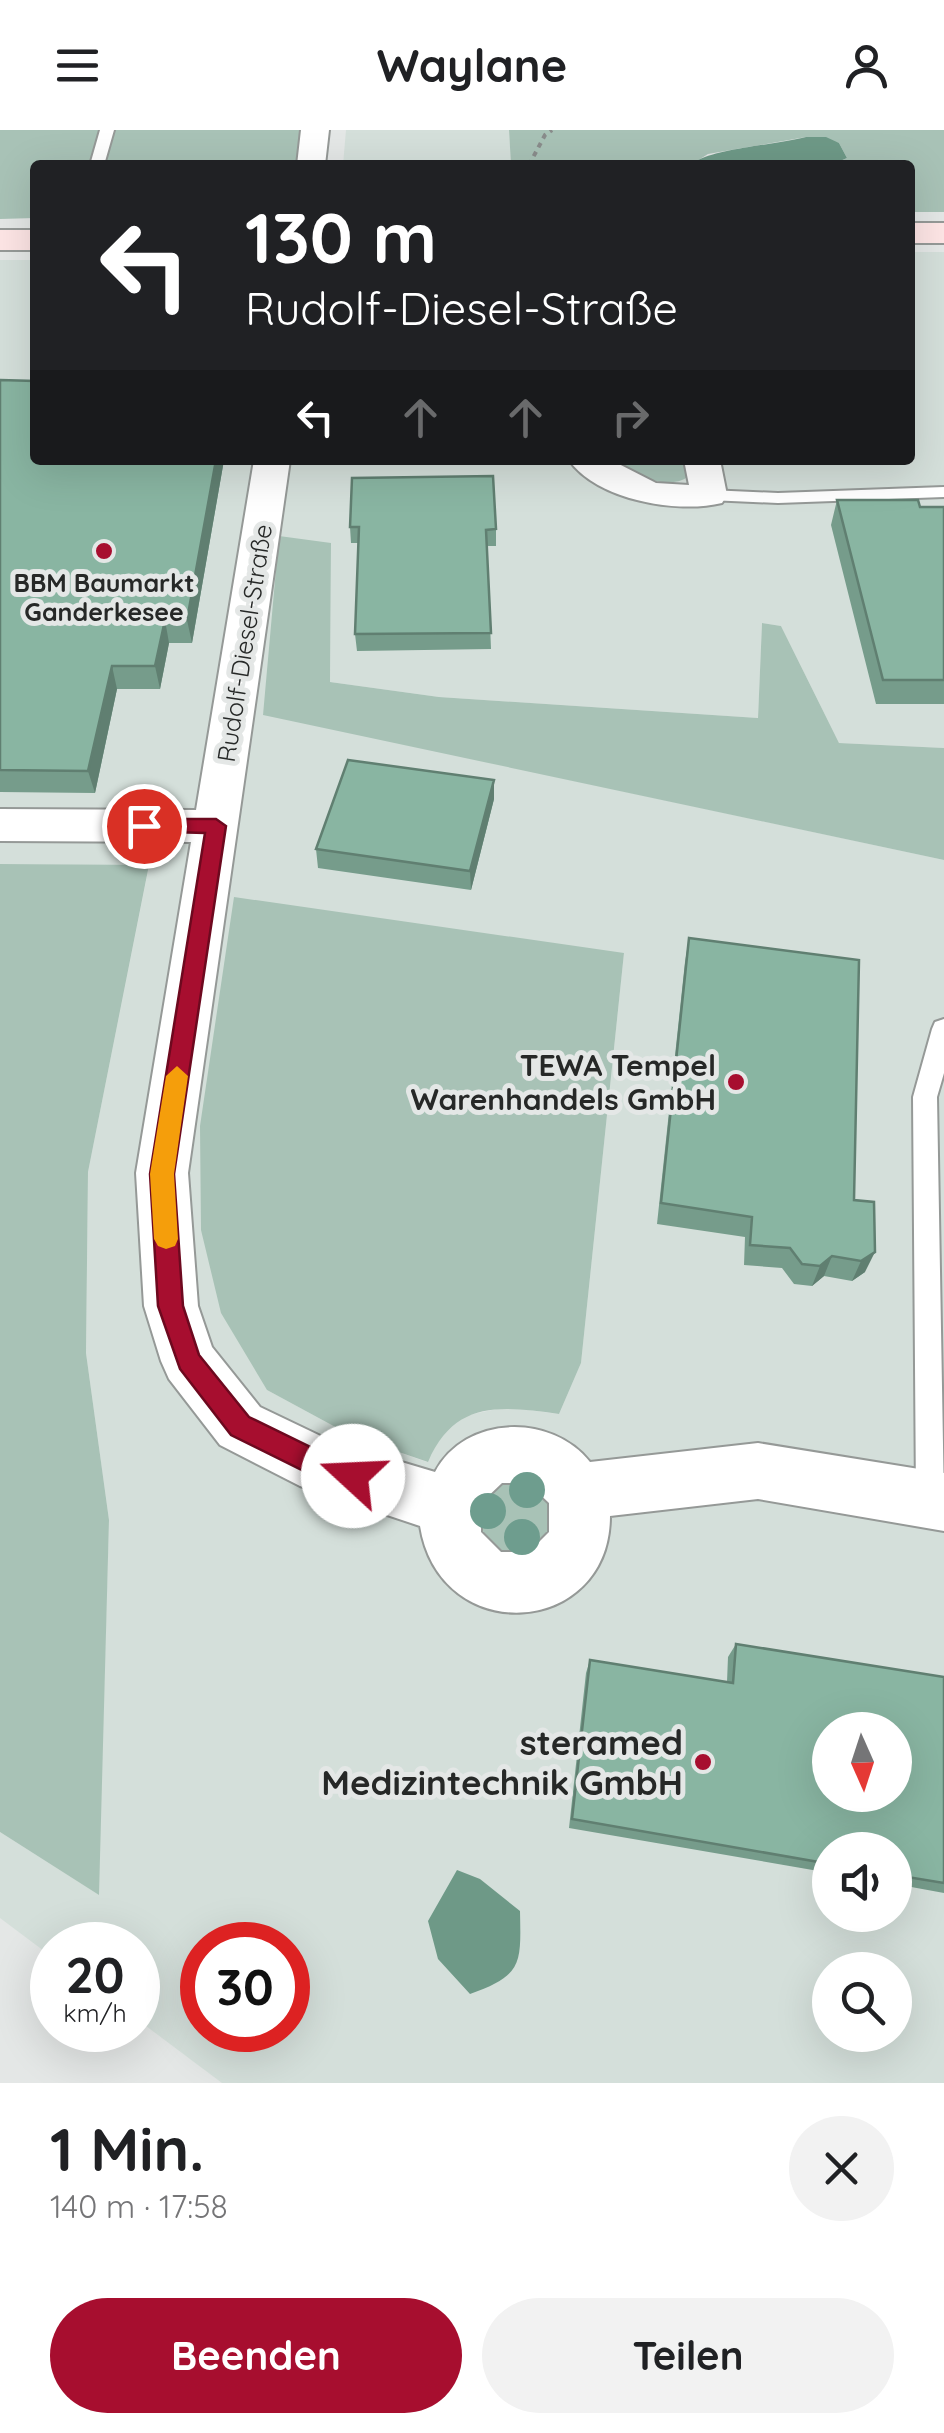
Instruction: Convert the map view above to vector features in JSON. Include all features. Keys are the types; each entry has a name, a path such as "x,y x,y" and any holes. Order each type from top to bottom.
{"main road":[{"path":"915,233 944,233"},
{"path":"0,240 30,240"}],"street":[{"path":"311,160 314,130"},
{"name":"Rudolf-Diesel-Straße","path":"271,465 162,1174 171,1306 189,1361 240,1426 321,1466 450,1506"},
{"path":"595,465 633,489 656,496 709,495 703,465"},
{"path":"0,826 216,826"},
{"path":"508,1454 529,1455 565,1476 576,1495 582,1516 579,1537 570,1557 554,1572 534,1582 511,1584 489,1579 470,1567 456,1548 450,1528 450,1506 457,1486 470,1470 488,1459 508,1454"},
{"path":"576,1495 601,1488 758,1471 938,1500"}],"lane":[{"path":"99,160 107,130"},
{"path":"709,495 778,498 944,492"},
{"path":"938,1500 925,1097 944,1029"}],"path":[{"path":"532,160 552,130"}],"shaded area":[{"path":"0,130 300,130 297,160 30,160 30,218 0,219"},
{"path":"346,130 509,130 511,160 343,160"},
{"path":"509,130 944,130 944,212 915,212 915,160 842,160 847,158 839,143 806,137 708,154 699,160 511,160"},
{"path":"826,137 839,143 847,158 699,160 732,150"},
{"path":"915,252 944,252 944,748 839,743 781,626 762,623 758,718 439,697 330,682 331,543 263,714 944,860 944,2083 222,2083 181,2052 310,2052 310,1922 180,1922 180,2052 160,2036 160,1922 30,1922 30,1940 0,1918 0,1832 98,1894 109,1520 86,1353 88,1172 149,866 0,864 0,260 30,260 30,465 915,465","holes":["624,953 581,1363 559,1414 506,1407 464,1416 445,1429 427,1462 352,1436 267,1390"]},
{"path":"687,465 692,473 677,482 667,482 622,467"},
{"path":"279,536 331,543 330,682 439,697 758,718 762,623 781,626 839,743 944,748 944,860 263,715"},
{"path":"0,864 149,865 88,1172 86,1353 109,1520 99,1895 0,1832"},
{"path":"234,897 624,953 581,1363 559,1414 499,1409 466,1417 439,1442 428,1462 352,1436 267,1390 221,1313 201,1230 200,1126"},
{"path":"523,1478 546,1490 557,1515 541,1551 501,1556 481,1539 478,1500 496,1482"},
{"path":"457,1870 480,1879 520,1911 519,1956 515,1965 500,1980 470,1994 438,1959 428,1921"}],"building":[{"name":"BBM Baumarkt Ganderkesee","path":"0,380 30,381 30,465 215,465 187,620 165,620 155,666 112,666 88,771 0,770"},
{"path":"493,476 496,529 486,530 491,633 355,634 359,527 350,527 352,478"},
{"path":"837,500 918,500 920,507 944,507 944,680 883,680"},
{"path":"348,760 494,780 470,871 316,849"},
{"path":"689,938 859,960 854,1200 874,1202 875,1252 861,1261 832,1256 820,1266 802,1264 790,1248 750,1245 752,1217 661,1203"},
{"name":"steramed Medizintechnik GmbH","path":"736,1644 944,1677 944,1883 912,1878 912,1832 812,1832 812,1861 572,1819 590,1660 733,1683"}],"slow traffic":[{"path":"166,1239 162,1174 177,1076"}],"place":[{"name":"BBM Baumarkt Ganderkesee","path":"104,551"},
{"name":"TEWA Tempel Warenhandels GmbH","path":"736,1082"},
{"name":"steramed Medizintechnik GmbH","path":"703,1762"}],"route":[{"path":"144,826 216,826 162,1174 171,1306 189,1361 240,1426 321,1466 353,1476"}]}
